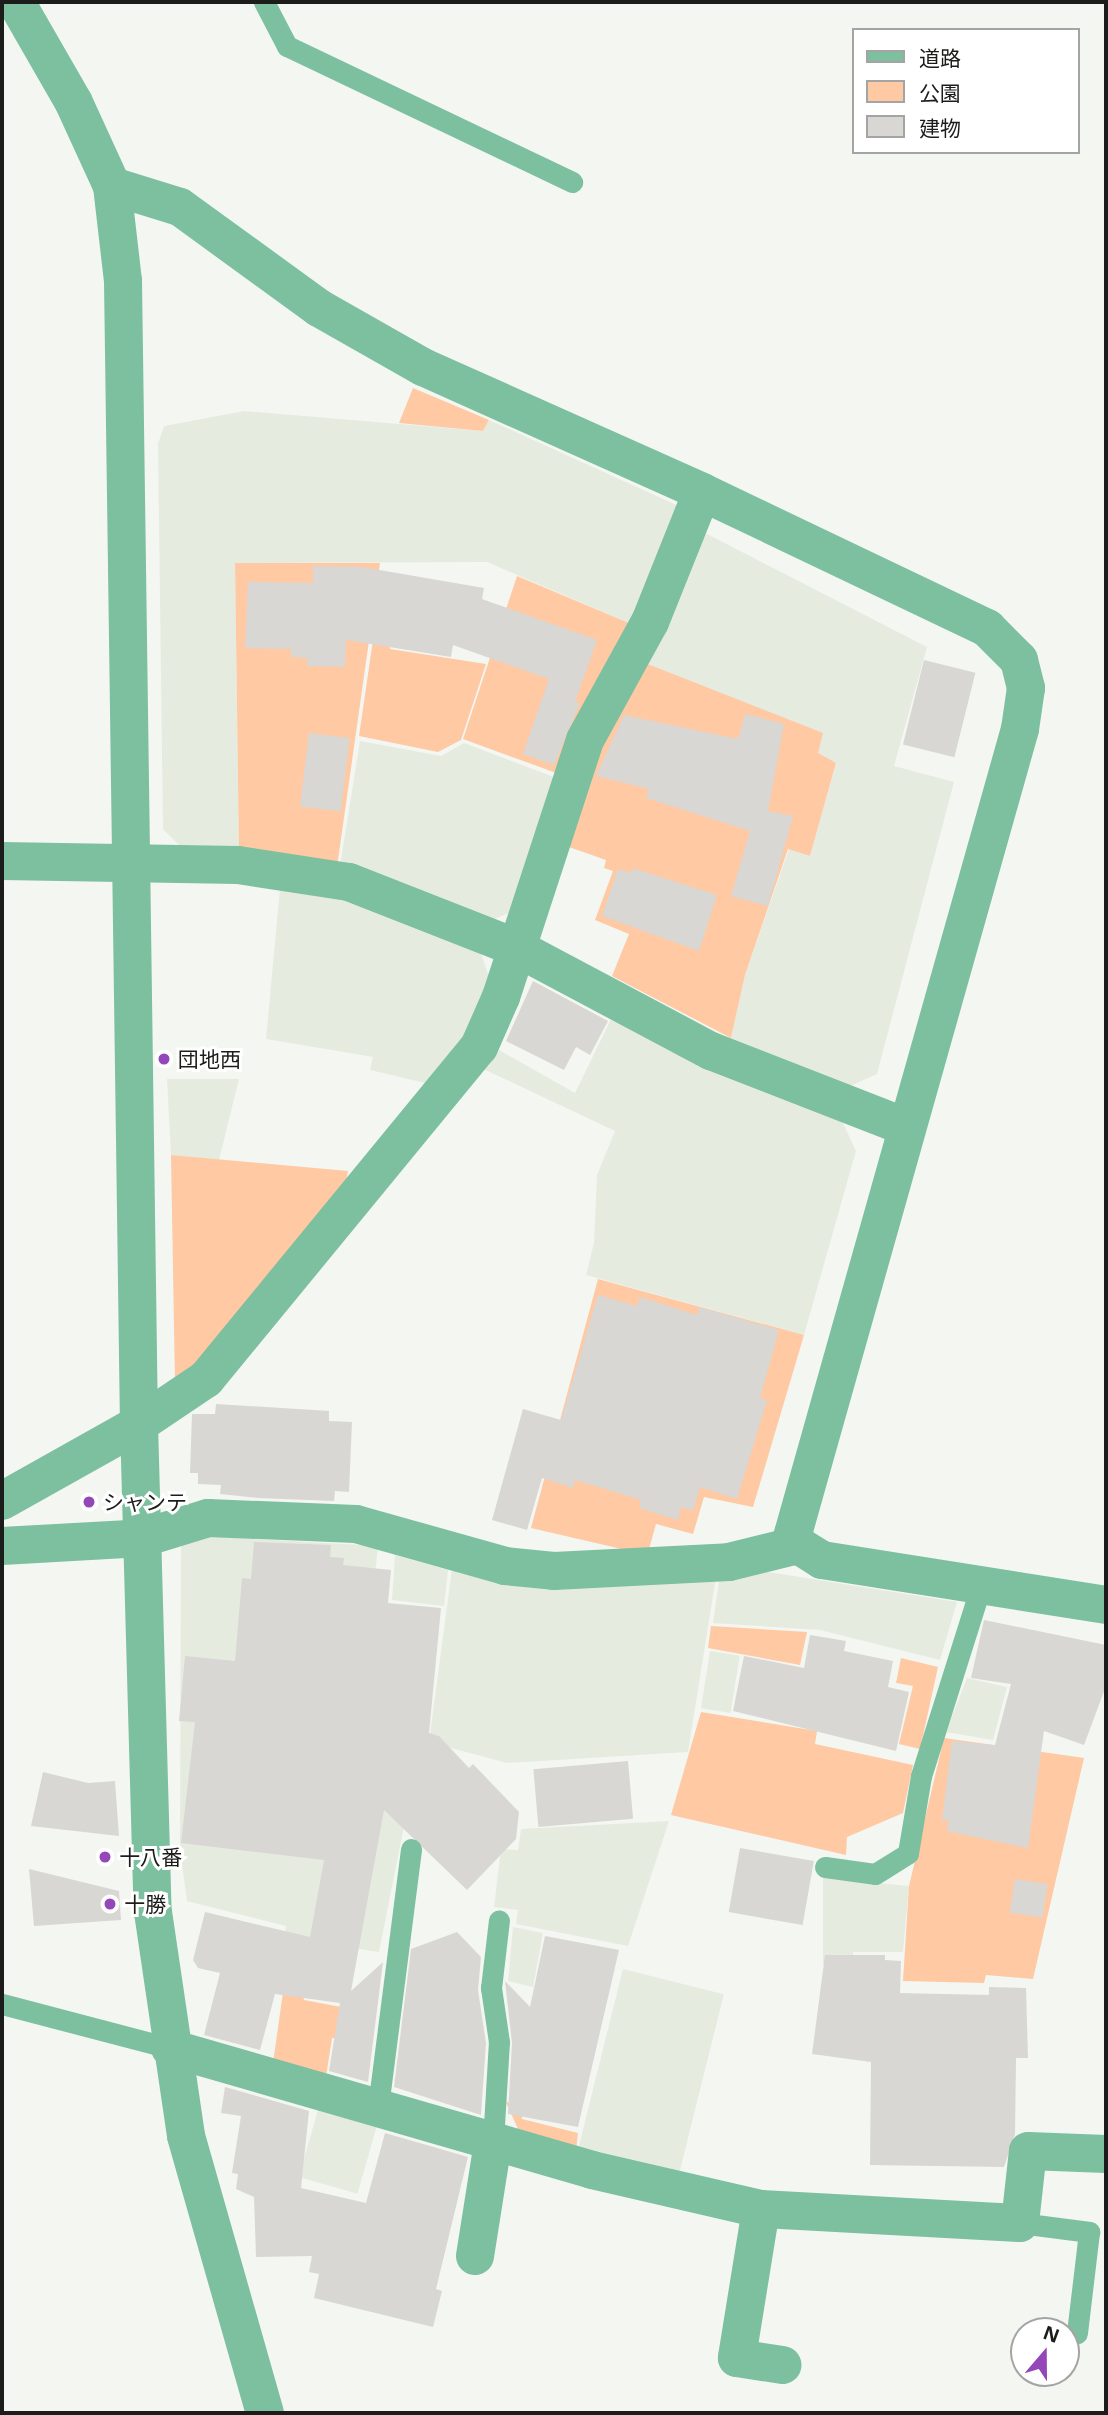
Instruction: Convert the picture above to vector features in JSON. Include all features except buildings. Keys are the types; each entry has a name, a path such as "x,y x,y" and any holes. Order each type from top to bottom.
{"street":[{"path":"16,2 74,103 112,186 122,281 128,441 139,1424 153,1912 170,2048 186,2136 265,2413"},
{"path":"112,186 180,207 319,308 423,368 702,492 987,628 1019,660 1026,688 1020,729 793,1534 798,1545 821,1560 982,1583 1106,1605"},
{"path":"2,1500 139,1424 206,1379 479,1048 585,740 650,622 702,492"},
{"path":"2,861 131,860 238,865 349,882 515,947 711,1051 906,1127"},
{"path":"2,1546 143,1538 208,1518 356,1524 505,1566 554,1572 729,1562 798,1545"},
{"path":"170,2048 493,2142 761,2209 1020,2223 1028,2151 1106,2154"},
{"path":"475,2256 493,2142"},
{"path":"761,2209 737,2358 782,2365"}],"lane":[{"path":"264,2 287,46 572,182"},
{"path":"825,1867 875,1874 908,1853 921,1776 982,1583"},
{"path":"378,2107 411,1849"},
{"path":"493,2142 499,2042 491,1988 499,1920"},
{"path":"2,2004 170,2048"},
{"path":"1020,2223 1089,2232 1079,2317"}],"shaded area":[{"path":"244,411 483,431 489,420 683,508 636,626 487,562 235,563 239,851 183,849 163,829 158,444 164,426"},
{"path":"705,533 927,647 894,766 954,782 877,1074 848,1087 731,1038 745,975 789,849 810,856 836,764 645,663"},
{"path":"360,741 441,756 464,743 559,779 516,910 492,920 340,866"},
{"path":"280,888 353,902 479,947 494,992 438,1086 370,1070 373,1057 266,1039"},
{"path":"613,1015 841,1119 856,1151 804,1335 586,1275 594,1243 597,1175 615,1131 477,1066 492,1046 575,1093"},
{"path":"167,1079 239,1079 219,1160 171,1155"},
{"path":"207,1536 378,1546 360,1726 421,1741 379,1952 285,1938 286,1926 187,1901 180,1849 181,1542"},
{"path":"395,1555 448,1570 444,1606 392,1600"},
{"path":"452,1569 717,1571 688,1752 507,1763 429,1742"},
{"path":"750,1569 957,1602 940,1660 820,1630 713,1623 720,1574"},
{"path":"710,1651 740,1656 731,1713 701,1708"},
{"path":"967,1678 1007,1687 993,1740 946,1732"},
{"path":"669,1821 628,1946 516,1924 518,1910 494,1907 501,1849 518,1850 521,1829"},
{"path":"823,1878 909,1886 903,1952 853,1952 853,1964 823,1964"},
{"path":"513,1927 543,1933 533,1987 508,1981"},
{"path":"623,1969 724,1994 678,2178 577,2152"},
{"path":"320,2103 379,2120 357,2194 299,2177"}],"green space":[{"path":"413,388 489,420 483,431 399,423"},
{"path":"235,563 380,563 337,867 239,851"},
{"path":"517,576 636,626 559,774 463,739"},
{"path":"373,640 390,641 390,649 486,664 461,740 438,752 359,736"},
{"path":"645,663 823,733 818,753 836,763 810,856 788,849 745,975 731,1038 612,976 629,934 595,920 613,871 604,868 606,860 569,847 595,758"},
{"path":"171,1155 348,1171 343,1202 201,1365 175,1383"},
{"path":"598,1279 804,1335 753,1507 704,1497 693,1534 656,1524 649,1549 626,1550 531,1528"},
{"path":"711,1626 807,1632 800,1665 708,1648"},
{"path":"901,1658 938,1667 920,1749 899,1744 913,1686 896,1683"},
{"path":"701,1712 817,1731 815,1744 913,1765 903,1813 847,1837 846,1855 671,1815"},
{"path":"944,1738 1084,1758 1033,1979 986,1975 984,1983 903,1981 909,1886"},
{"path":"290,1943 304,2000 373,2013 369,2044 332,2038 326,2077 273,2063"},
{"path":"506,2102 523,2106 522,2119 578,2133 576,2151 522,2138"}],"place":[{"name":"団地西","path":"164,1059"},
{"name":"シャンテ","path":"89,1502"},
{"name":"十八番","path":"105,1857"},
{"name":"十勝","path":"110,1904"}]}
